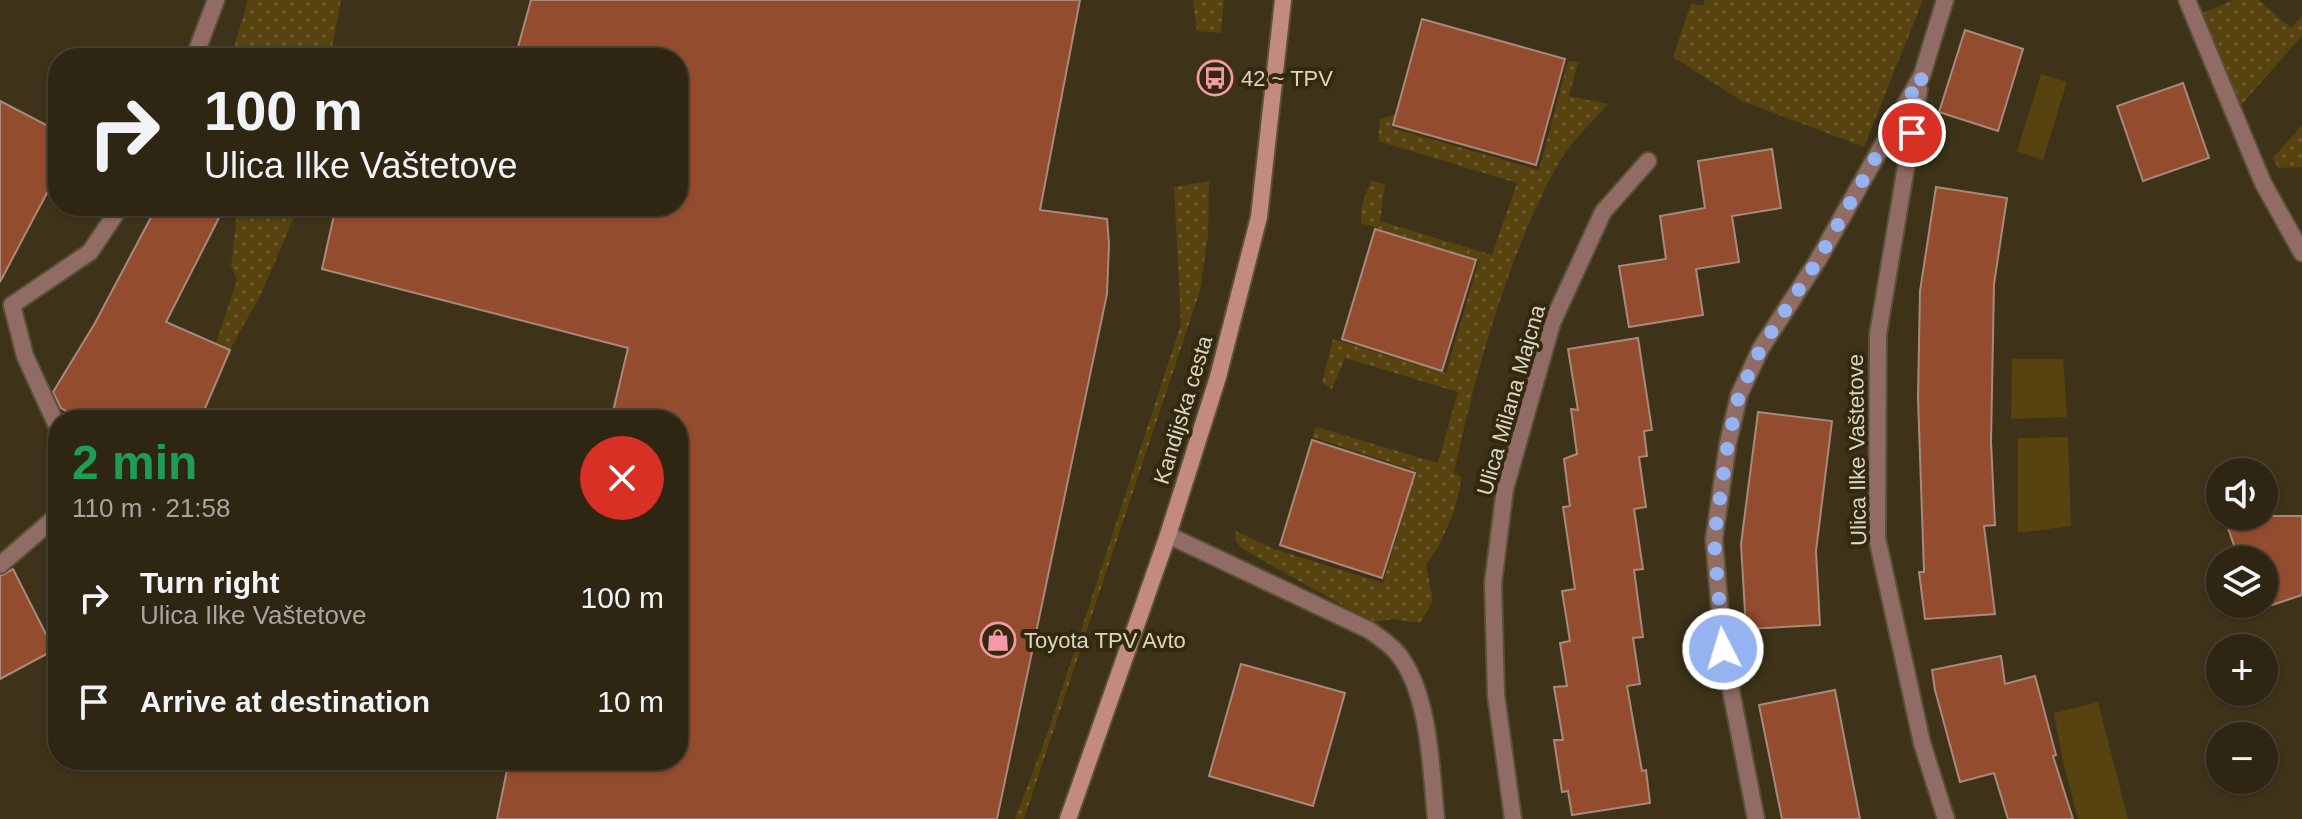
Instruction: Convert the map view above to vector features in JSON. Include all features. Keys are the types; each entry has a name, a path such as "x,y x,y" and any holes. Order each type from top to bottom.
{"main road":[{"name":"Kandijska cesta","path":"1068,819 1168,535 1218,377 1259,217 1283,0"}],"street":[{"path":"198,48 216,0"},
{"name":"Ulica Ilke Vaštetove","path":"1945,0 1922,75 1878,334 1877,538 1922,743 1946,819"},
{"path":"2187,0 2263,183 2302,253"},
{"name":"Ulica Ilke Vaštetove","path":"1756,819 1723,649 1714,539 1728,443 1739,395 1761,348 1818,260 1922,75"},
{"name":"Ulica Milana Majcna","path":"1513,819 1496,695 1494,647 1493,583 1505,489 1552,323 1603,212 1648,161"},
{"path":"50,410 25,356 6,302 90,252 114,216"},
{"path":"0,565 48,524"},
{"path":"1168,535 1369,630 1389,644 1406,666 1424,718 1436,819"}],"shaded area":[{"path":"248,0 341,0 332,48 234,48"},
{"path":"1193,0 1224,0 1221,33 1197,31"},
{"path":"1705,0 1923,0 1864,147 1742,101 1673,57 1691,3 1703,6"},
{"path":"2233,0 2259,0 2291,28 2302,16 2302,36 2241,105 2203,13"},
{"path":"1568,61 1578,62 1569,96 1608,104 1557,166 1508,276 1462,435 1454,473 1461,477 1454,511 1426,564 1433,601 1420,623 1393,619 1372,622 1241,548 1235,539 1236,531 1274,549 1383,583 1416,471 1312,437 1316,427 1438,463 1458,392 1345,358 1332,389 1322,383 1333,339 1446,373 1479,260 1361,223 1365,196 1371,181 1385,184 1380,221 1492,255 1517,183 1378,141 1380,119 1396,114 1392,128 1539,170"},
{"path":"2041,74 2067,82 2043,160 2017,151"},
{"path":"2302,125 2302,167 2278,168 2273,158"},
{"path":"1209,181 1208,235 1200,291 1024,819 1015,819 1049,729 1181,324 1174,187"},
{"path":"237,216 295,216 261,294 230,350 216,343 237,280 231,266"},
{"path":"2012,359 2063,359 2067,417 2011,419"},
{"path":"2068,437 2071,526 2018,533 2018,438"},
{"path":"2098,702 2128,819 2078,819 2063,761 2054,713"}],"building":[{"path":"531,0 1080,0 1040,210 1107,219 1107,294 997,819 497,819 507,770 688,770 688,410 613,410 628,348 322,269 334,216 688,216 688,48 518,48"},
{"path":"1422,19 1565,59 1536,165 1393,125"},
{"path":"1965,30 2023,49 1998,131 1939,112"},
{"path":"2183,83 2209,158 2143,181 2117,106"},
{"path":"0,101 48,126 48,191 0,282"},
{"path":"1772,149 1781,208 1732,216 1739,262 1696,269 1703,315 1629,327 1619,266 1666,259 1660,216 1705,208 1698,161"},
{"path":"1936,187 2007,198 1994,284 1991,442 1995,525 1984,526 1995,614 1925,619 1919,572 1924,572 1918,398 1920,291"},
{"path":"152,216 220,216 166,322 230,350 204,410 61,408 53,392 95,323"},
{"path":"1375,229 1476,260 1442,371 1342,339"},
{"path":"1638,338 1652,430 1644,431 1647,456 1639,457 1646,507 1634,509 1643,569 1634,570 1643,637 1633,638 1640,684 1627,686 1642,771 1646,770 1650,803 1572,815 1568,791 1562,792 1554,740 1563,740 1554,687 1567,686 1560,643 1570,641 1562,591 1575,589 1563,507 1570,506 1564,459 1577,454 1571,409 1578,410 1568,349"},
{"path":"1758,412 1832,421 1816,551 1820,625 1746,629 1741,544"},
{"path":"1312,440 1415,473 1382,578 1280,545"},
{"path":"2278,516 2302,516 2302,595 2278,603 2278,546 2234,546 2229,530 2278,530"},
{"path":"13,569 48,638 48,653 0,679 0,576"},
{"path":"2001,656 2005,684 2035,676 2056,755 2053,756 2073,819 2008,819 1994,773 1960,782 1932,670"},
{"path":"1241,664 1345,693 1313,806 1209,776"},
{"path":"1835,690 1860,819 1782,819 1759,705"}],"place":[{"name":"42 ~ TPV","path":"1215,78"},
{"name":"Toyota TPV Avto","path":"998,640"}],"route":[{"path":"1723,649 1714,539 1728,443 1739,395 1761,348 1818,260 1922,75 1912,133"}]}
